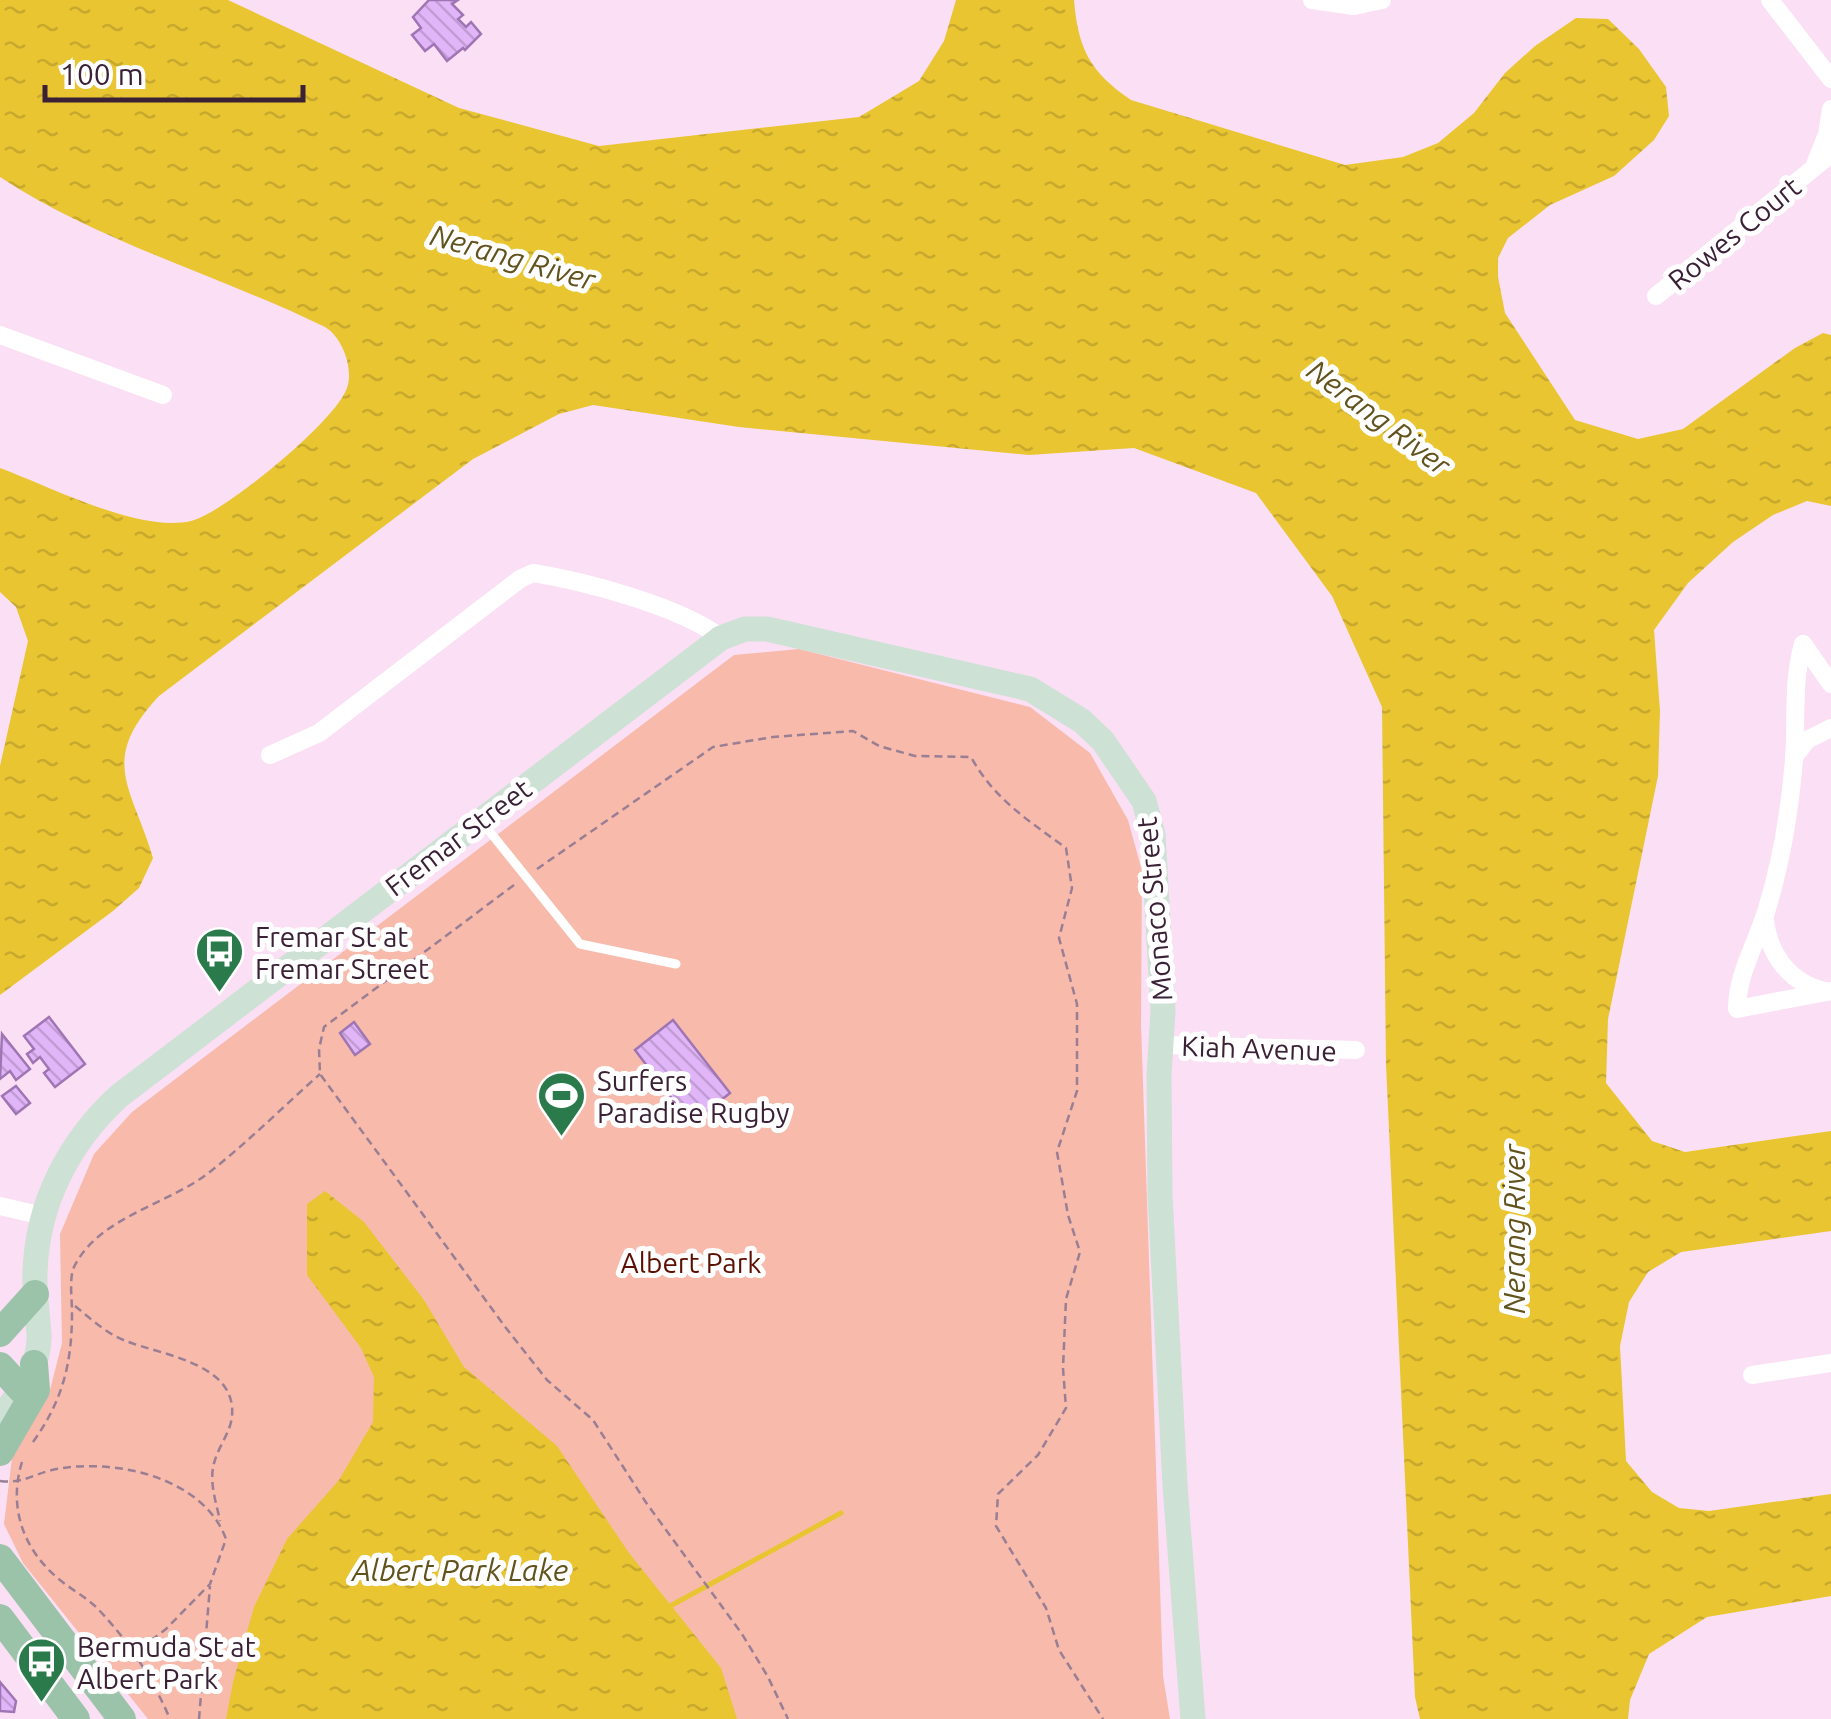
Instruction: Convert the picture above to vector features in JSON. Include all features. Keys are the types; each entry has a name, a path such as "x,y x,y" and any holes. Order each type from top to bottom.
{"main road":[{"path":"0,1332 35,1303"},
{"path":"12,1454 36,1390 13,1376"},
{"path":"0,1558 122,1719"},
{"path":"0,1618 76,1719"}],"street":[{"path":"1312,0 1354,6 1382,0"},
{"path":"1770,0 1830,81"},
{"name":"Rowes Court","path":"1822,167 1831,109"},
{"name":"Rowes Court","path":"1656,296 1822,167 1831,154"},
{"path":"0,335 163,395"},
{"path":"270,755 318,733 533,574 624,596 703,624 722,638"},
{"name":"Monaco Street","path":"722,638 745,629 767,629 1030,689 1082,721 1103,741 1144,801 1153,836 1163,1011 1161,1215 1175,1485 1193,1719"},
{"name":"Fremar Street","path":"13,1376 39,1338 36,1253 43,1216 69,1155 84,1132 119,1096 722,638"},
{"path":"1831,684 1803,644 1794,680 1794,757 1786,830 1765,915 1740,986 1737,1009 1831,991"},
{"path":"1794,757 1807,740 1831,728"},
{"path":"1765,915 1769,941 1782,965 1806,984 1831,991"},
{"name":"Kiah Avenue","path":"1162,1045 1356,1050"},
{"path":"0,1206 43,1216"},
{"path":"1752,1374 1831,1363"},
{"path":"0,1417 13,1376"}],"lane":[{"path":"481,820 580,944 676,964"}],"path":[{"path":"788,1719 768,1676 593,1420 547,1380 320,1074 319,1050 324,1027 526,876 713,747 773,737 853,731 879,746 914,756 971,758 986,784 1010,808 1066,848 1072,888 1060,938 1076,1004 1077,1092 1057,1152 1068,1215 1080,1252 1066,1300 1062,1368 1066,1408 1038,1455 998,1494 996,1526 1046,1608 1059,1650 1102,1719"},
{"path":"30,1446 51,1416 66,1382 72,1348 72,1269 96,1237 183,1191 210,1172 320,1074"},
{"path":"72,1304 124,1340 196,1364 214,1376 228,1394 232,1417 213,1464 212,1486 226,1539 210,1584 199,1719"},
{"path":"12,1454 18,1484 19,1526 33,1550 56,1576 95,1606 152,1679 170,1719"},
{"path":"0,1482 18,1484 65,1468 124,1469 167,1480 200,1502 220,1522"},
{"path":"133,1654 166,1629 210,1584"}],"green space":[{"name":"Albert Park","path":"799,649 1030,707 1090,753 1128,820 1142,871 1141,1024 1163,1676 1170,1719 148,1719 23,1563 4,1524 12,1458 49,1394 62,1343 60,1234 94,1154 132,1112 734,655"}],"water":[{"name":"Nerang River","path":"0,0 228,0 459,108 599,146 859,117 919,81 944,41 956,0 1074,0 1079,32 1089,58 1105,79 1131,100 1345,165 1403,157 1438,143 1474,113 1505,73 1535,46 1576,18 1608,19 1639,49 1666,87 1669,116 1654,140 1614,176 1550,205 1508,238 1498,258 1505,313 1575,420 1638,439 1683,429 1795,348 1823,333 1831,335 1831,506 1807,501 1773,515 1733,542 1688,583 1654,630 1660,711 1658,776 1608,1019 1606,1083 1652,1141 1685,1152 1831,1131 1831,1231 1681,1252 1648,1272 1629,1302 1620,1346 1626,1461 1652,1492 1679,1508 1709,1511 1831,1494 1831,1596 1707,1617 1649,1654 1630,1700 1628,1719 1420,1719 1415,1697 1386,1064 1382,707 1332,596 1256,493 1134,448 1029,455 739,427 593,405 559,414 473,459 159,696 140,719 125,757 125,775 153,858 139,888 0,995 0,766 28,641 16,607 0,592 0,468 121,515 170,523 191,521 252,484 302,442 338,403 347,388 349,371 341,345 325,327 78,221 0,177"},
{"name":"Albert Park Lake","path":"325,1191 364,1222 424,1300 464,1367 557,1446 629,1553 721,1668 737,1719 226,1719 254,1607 287,1539 339,1480 373,1422 374,1377 361,1348 307,1275 307,1204"}],"building":[{"path":"429,0 458,0 452,4 463,15 458,19 466,27 471,22 481,34 447,61 434,44 425,51 412,35 421,28 413,17"},
{"path":"49,1017 85,1064 55,1087 44,1073 49,1069 40,1057 33,1063 27,1054 34,1049 24,1036"},
{"path":"673,1020 730,1093 691,1124 635,1050"},
{"path":"354,1022 370,1044 355,1055 340,1033"},
{"path":"2,1034 30,1069 16,1080 10,1071 0,1079"},
{"path":"16,1086 30,1103 16,1114 2,1096"},
{"path":"0,1682 16,1701 14,1712 0,1711"}],"waterway":[{"path":"672,1605 841,1513"}],"place":[{"name":"Fremar St at Fremar Street","path":"220,994"},
{"name":"Surfers Paradise Rugby","path":"562,1138"},
{"name":"Bermuda St at Albert Park","path":"42,1704"}]}
